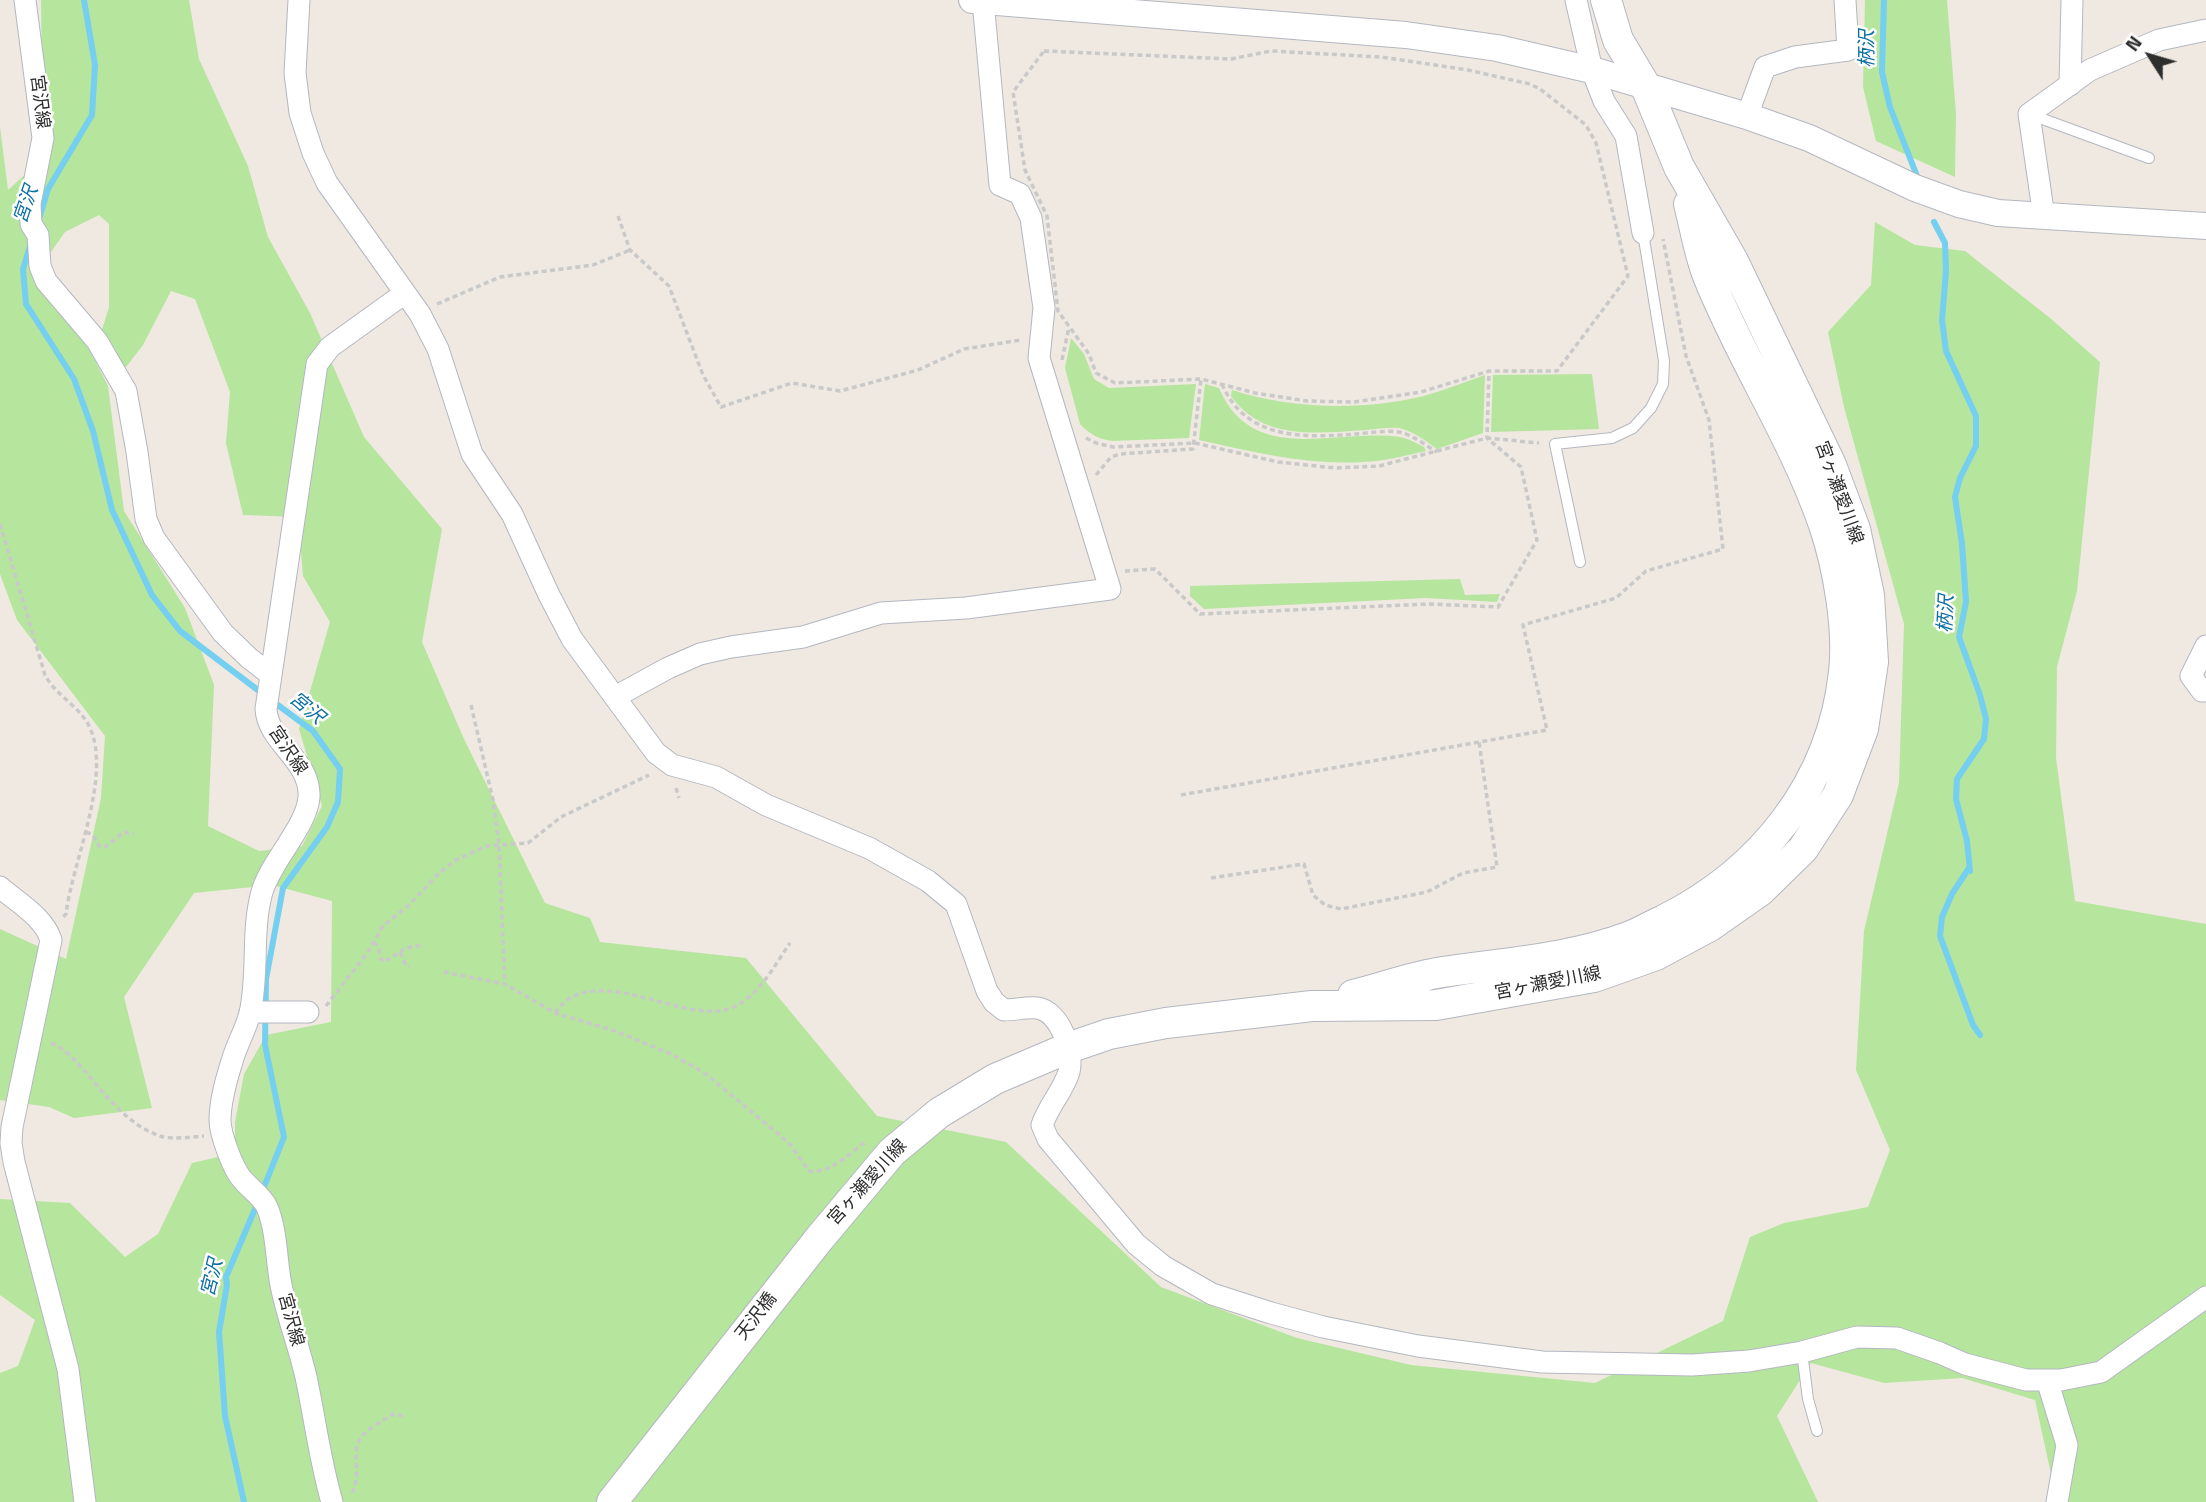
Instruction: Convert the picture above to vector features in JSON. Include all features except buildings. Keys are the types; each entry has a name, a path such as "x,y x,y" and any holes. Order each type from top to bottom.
{"main road":[{"name":"宮ヶ瀬愛川線","path":"818,1239 892,1152 939,1113 995,1079 1109,1034 1166,1023 1312,1006 1436,1005 1594,977 1656,955 1710,926 1760,891 1803,849 1838,795 1863,729 1873,662 1869,595 1855,529 1831,465 1733,261 1679,167 1646,87 1618,40 1606,0"},
{"name":"宮ヶ瀬愛川線","path":"1625,0 1646,87"},
{"name":"天沢橋","path":"611,1502 818,1239"}],"street":[{"name":"宮沢線","path":"25,0 43,138 30,204 32,224 38,236 40,266 47,281 97,341 126,391 146,519 154,538 223,634 271,675 267,721 306,773 308,806 271,870 262,892 257,920 256,976 250,1012 245,1031 233,1056 220,1122 239,1177 266,1204 273,1229 281,1286 306,1377 319,1453 341,1499"},
{"path":"299,0 295,73 300,113 313,152 327,183 420,314 438,349 472,454 512,514 548,594 572,639 656,753 669,763 716,777 766,805 869,848 928,881 956,904 993,1002 1004,1010 1037,1009 1048,1012 1059,1026 1068,1048 1070,1069 1061,1090 1048,1107 1042,1125 1048,1139 1136,1244 1163,1266 1212,1294 1271,1313 1323,1327 1418,1346 1542,1362 1692,1365 1749,1361 1802,1352 1857,1337 1897,1339 1965,1364 2026,1380 2061,1380 2101,1372 2206,1297"},
{"path":"1576,0 1592,70 1604,101 1626,136 1652,230"},
{"path":"1747,116 1765,67 1795,57 1848,50 1845,0"},
{"path":"2070,85 2072,0"},
{"path":"615,697 700,654 803,636 881,613 966,608 1110,589 1039,358 1044,308 1031,218 1020,194 1000,185 978,1 1406,35 1496,48 1592,70 1747,116 1809,138 1915,188 1958,204 1998,214 2206,226"},
{"path":"2044,217 2029,114 2090,70 2159,40 2206,30"},
{"path":"271,675 317,364 330,346 405,293"},
{"path":"2206,646 2191,676 2202,691 2206,691"},
{"path":"0,887 48,930 51,940 11,1143 68,1369 85,1502"},
{"path":"250,1012 308,1012"},
{"path":"2047,1380 2067,1445 2057,1502"}],"lane":[{"path":"2029,114 2149,158"},
{"path":"1580,562 1555,444 1612,438 1633,428 1651,408 1663,384 1664,361 1652,230"},
{"path":"1802,1352 1808,1399 1817,1431"}],"path":[{"path":"1044,51 1231,59 1271,51 1381,57 1468,70 1530,84 1586,125 1596,143 1628,276 1557,371 1489,371 1421,392 1354,402 1307,401 1255,393 1201,379 1115,383 1096,373 1089,354 1069,327 1058,311 1046,216 1025,170 1013,92 1044,51"},
{"path":"618,216 630,250 669,286 703,375 721,407 792,383 840,391 918,370 964,349 1040,337"},
{"path":"1181,795 1547,730 1523,625 1616,598 1646,571 1723,549 1709,420 1686,355 1652,230"},
{"path":"420,314 500,277 593,265 630,250"},
{"path":"1060,369 1069,327"},
{"path":"1487,438 1489,371"},
{"path":"1095,477 1111,457 1120,454 1193,449 1201,379"},
{"path":"1222,384 1228,398 1240,413 1257,425 1279,433 1329,436 1399,432 1437,452"},
{"path":"1083,436 1113,447 1195,443 1278,462 1335,468 1379,466 1487,438 1555,444"},
{"path":"1121,571 1155,569 1200,614 1429,604 1498,607 1537,540 1521,467 1487,438"},
{"path":"0,524 45,675 50,685 84,718 94,741 94,788 86,832 65,914 48,930"},
{"path":"471,705 493,800 499,845 505,984"},
{"path":"1211,878 1304,864 1313,895 1325,905 1341,909 1427,892 1462,873 1497,867 1479,742"},
{"path":"308,1012 324,1008 383,926 456,860 485,846 528,843 561,817 669,763"},
{"path":"86,832 93,835 100,847 105,847 124,832 134,834"},
{"path":"374,942 384,962 405,948 422,945"},
{"path":"555,1013 562,1002 596,989 703,1011 727,1009 758,988 790,943"},
{"path":"400,952 409,967"},
{"path":"444,972 505,984 555,1013 615,1031 671,1054 706,1074 789,1143 809,1171 828,1169 870,1138"},
{"path":"30,1040 59,1046 117,1109 153,1133 162,1137 178,1137 208,1136 222,1132"},
{"path":"341,1499 358,1481 357,1444 363,1436 393,1415 404,1416"}],"green space":[{"path":"41,0 189,0 199,59 248,166 268,237 310,313 364,437 442,529 422,642 464,739 545,903 590,918 600,942 746,958 877,1116 1006,1142 1161,1287 1297,1338 1411,1365 1595,1383 1723,1321 1750,1237 1784,1223 1868,1207 1890,1150 1856,1070 1864,931 1899,783 1904,624 1844,407 1828,332 1871,285 1875,222 1915,245 1965,251 2050,318 2100,362 2077,591 2057,667 2056,758 2075,901 2206,924 2206,1502 2057,1502 2035,1400 1962,1378 1884,1383 1811,1363 1777,1416 1818,1502 0,1502 0,1373 18,1366 35,1320 0,1295 0,1199 70,1203 125,1257 158,1234 192,1163 235,1153 235,1122 244,1074 266,1035 331,1022 332,901 272,885 194,893 124,997 152,1108 74,1118 49,1107 0,1100 0,929 66,959 101,798 105,736 17,620 0,574 0,127 8,190 52,150 42,67","holes":["99,215 109,224 109,307 100,336 111,361 126,367 143,345 171,291 195,299 230,392 226,443 243,515 298,517 303,576 330,622 299,729 322,806 302,846 259,851 208,826 214,685 185,608 124,511 108,386 83,337 34,276 65,232"]},
{"path":"1865,0 1947,0 1956,114 1955,177 1876,141 1863,87"},
{"path":"1071,338 1084,354 1094,379 1109,388 1196,384 1189,438 1112,441 1087,431 1080,424 1065,368"},
{"path":"1592,374 1599,429 1491,432 1493,375"},
{"path":"1485,375 1483,433 1437,449 1399,428 1310,432 1275,427 1244,411 1231,396 1232,390 1303,404 1377,404 1424,396"},
{"path":"1205,384 1219,388 1234,412 1252,428 1274,436 1298,439 1399,437 1424,447 1426,451 1383,460 1313,461 1199,440"},
{"path":"1460,579 1465,595 1500,594 1497,602 1426,598 1204,609 1190,596 1190,586"}],"waterway":[{"name":"宮沢","path":"39,219 48,189 92,115 95,65 84,0"},
{"name":"柄沢","path":"1884,0 1882,72 1890,107 1917,176"},
{"name":"柄沢","path":"1934,222 1945,243 1942,320 1946,351 1976,416 1976,446 1960,478 1955,497 1966,602 1959,637 1986,719 1984,739 1957,779 1956,799 1967,841 1970,871 1969,868 1952,894 1942,917 1940,936 1973,1025 1980,1035"},
{"name":"宮沢","path":"30,246 23,269 26,304 74,379 93,431 112,510 152,595 180,631 263,694"},
{"name":"宮沢","path":"262,1192 284,1137 265,1045 266,979 283,888 327,827 338,802 340,769 313,731 271,700"},
{"name":"宮沢","path":"244,1502 225,1416 219,1332 226,1277 258,1202"}]}
